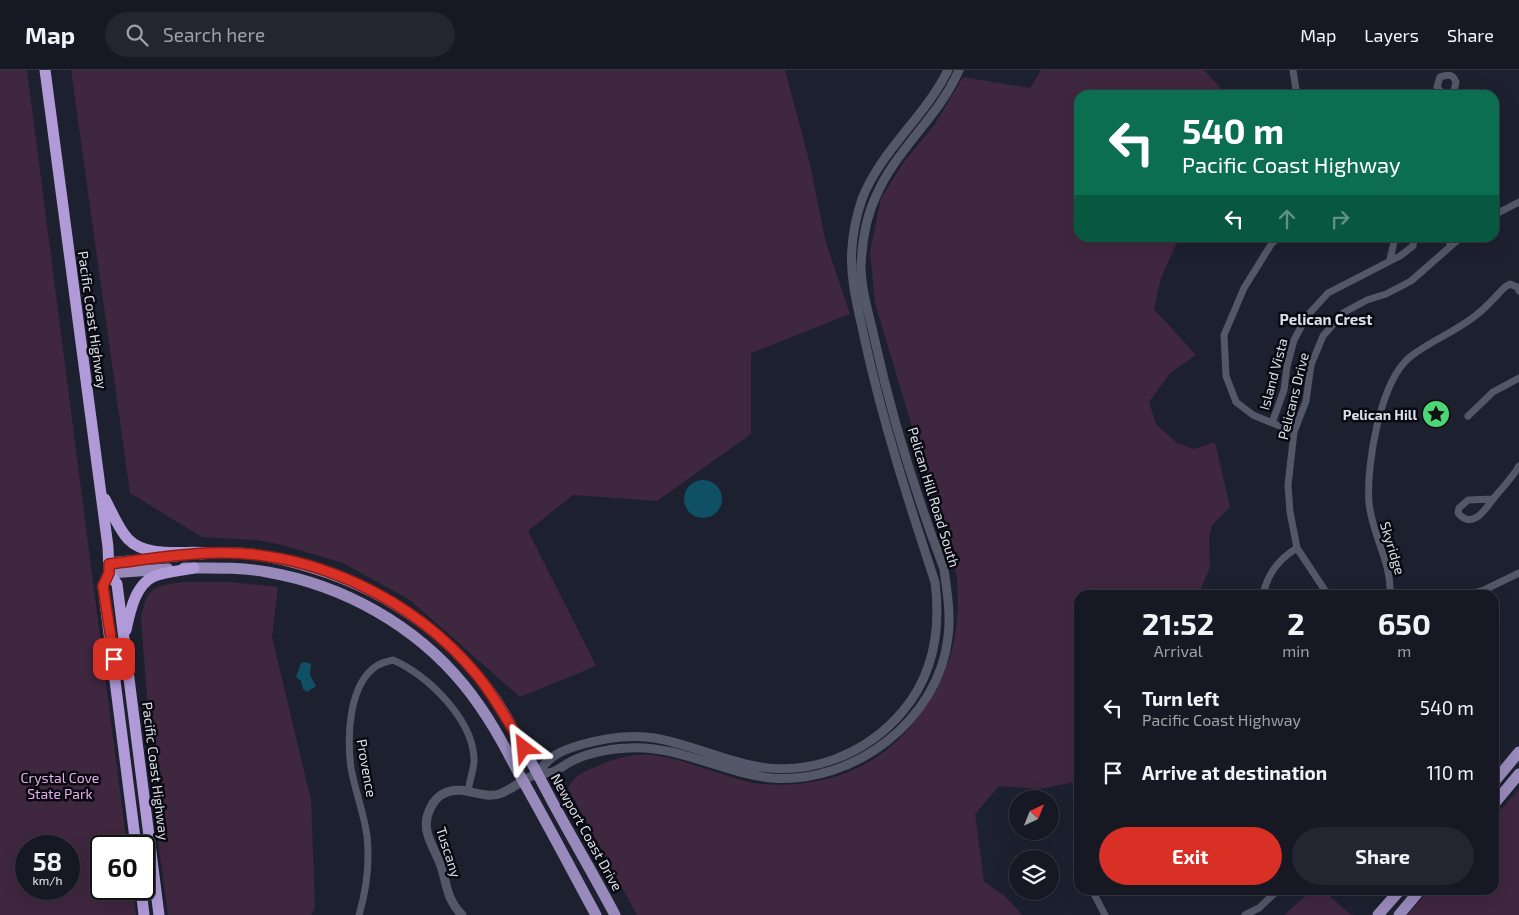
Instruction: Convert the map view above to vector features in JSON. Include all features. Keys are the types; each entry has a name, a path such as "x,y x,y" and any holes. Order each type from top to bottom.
{"highway":[{"name":"Pacific Coast Highway","path":"45,70 101,493 109,568 117,584 159,915"},
{"path":"101,493 125,535 139,548 160,552 210,552"},
{"name":"Pacific Coast Highway","path":"109,568 103,586 135,835"},
{"path":"124,639 132,606 145,584 154,576 194,568"},
{"path":"142,900 144,915"}],"main road":[{"name":"Newport Coast Drive","path":"109,568 210,552 245,554 298,563 341,577 398,606 436,633 477,675 504,713 616,915"},
{"path":"109,568 239,569 301,580 355,599 385,616 426,646 464,684 494,727 596,915"},
{"path":"1499,776 1519,752"},
{"path":"1499,798 1519,774"},
{"path":"1378,915 1396,895"},
{"path":"1399,915 1416,895"}],"street":[{"path":"857,268 869,216 882,184 899,157 928,123 950,91 958,72 948,70"},
{"name":"Pelican Hill Road South","path":"524,780 538,773 552,773 569,762 596,752 650,747 749,775 774,778 808,777 837,769 872,752 900,731 921,707 934,685 942,662 948,628 948,601 944,569 885,386 852,248 857,219 868,186 886,155 938,90 948,70"},
{"path":"1293,70 1296,90"},
{"path":"1440,90 1437,87 1437,82 1440,77 1447,74 1453,77 1456,82 1454,90"},
{"path":"1499,212 1519,202"},
{"path":"1273,242 1244,288 1224,335 1226,376 1236,402 1253,414 1294,432"},
{"path":"1390,259 1394,242"},
{"name":"Island Vista","path":"1272,423 1284,390 1287,366 1294,340 1307,316 1328,293 1390,259 1400,256 1414,246 1414,242"},
{"name":"Pelicans Drive","path":"1325,590 1298,548 1290,512 1288,485 1294,432 1306,401 1311,365 1323,336 1343,314 1367,300 1386,294 1411,281 1455,242"},
{"name":"Pelican Hill Road South","path":"538,773 546,759 569,748 593,741 628,736 654,738 752,765 776,768 805,768 832,760 865,745 890,726 909,704 921,685 936,643 938,609 935,582 876,392 865,338 857,268"},
{"name":"Skyridge","path":"1390,590 1391,581 1372,526 1369,505 1370,466 1380,419 1392,379 1409,358 1475,316 1505,287 1510,284 1519,291"},
{"path":"865,338 874,336"},
{"path":"1468,416 1493,392 1519,378"},
{"path":"1493,499 1468,500 1459,508 1458,513 1463,518 1475,519 1482,514 1519,466"},
{"path":"1265,590 1274,568 1287,554 1298,548"},
{"path":"1484,590 1519,574"},
{"name":"Provence","path":"359,915 366,892 369,866 367,834 352,770 348,737 357,696 366,677 378,665 393,660 408,667 451,706 468,732 475,759 469,777 468,792"},
{"path":"749,775 752,765"},
{"name":"Tuscany","path":"462,915 450,899 441,868 427,836 425,825 432,804 442,795 454,790 482,794 500,794 524,780"},
{"path":"1095,895 1105,915"},
{"path":"1245,915 1259,908 1273,895"}],"green space":[{"name":"Crystal Cove State Park","path":"0,70 27,70 126,835 90,835 90,900 134,900 136,915 0,915"},
{"path":"71,70 785,70 809,160 826,243 850,314 751,353 751,434 657,501 573,495 528,531 596,666 520,697 410,600 343,563 279,544 256,540 202,537 130,493"},
{"path":"1041,70 1204,70 1222,90 1074,90 1074,242 1177,242 1161,278 1154,309 1196,355 1170,373 1149,402 1156,424 1177,443 1194,449 1215,442 1230,507 1212,525 1209,538 1210,567 1200,590 1074,590 1074,782 1040,789 999,786 975,814 984,882 1004,895 1022,915 637,915 568,788 578,776 618,758 650,755 681,761 731,777 761,784 784,785 828,779 868,763 886,751 917,718 939,684 952,651 955,634 958,597 957,577 875,303 870,252 881,198 903,163 935,124 963,77 1030,88"},
{"path":"190,582 229,582 278,587 272,637 311,800 315,908 311,915 168,915 159,850 141,619 148,596 160,586"},
{"path":"1519,789 1519,915 1407,915 1425,895 1499,895 1499,811"},
{"path":"1306,895 1329,895 1350,914 1355,915 1284,915"}],"water":[{"path":"703,480 716,486 722,499 716,512 703,518 690,512 684,499 690,486"},
{"path":"301,663 311,664 310,675 316,686 307,692 303,689 301,681 296,677"}],"place":[{"name":"Pelican Hill","path":"1436,414"}],"district":[{"name":"Pelican Crest","path":"1326,319"}],"route":[{"path":"114,659 103,586 109,573 109,564 210,552 277,558 298,563 361,585 417,618 451,647 477,675 504,713 524,748"}]}
